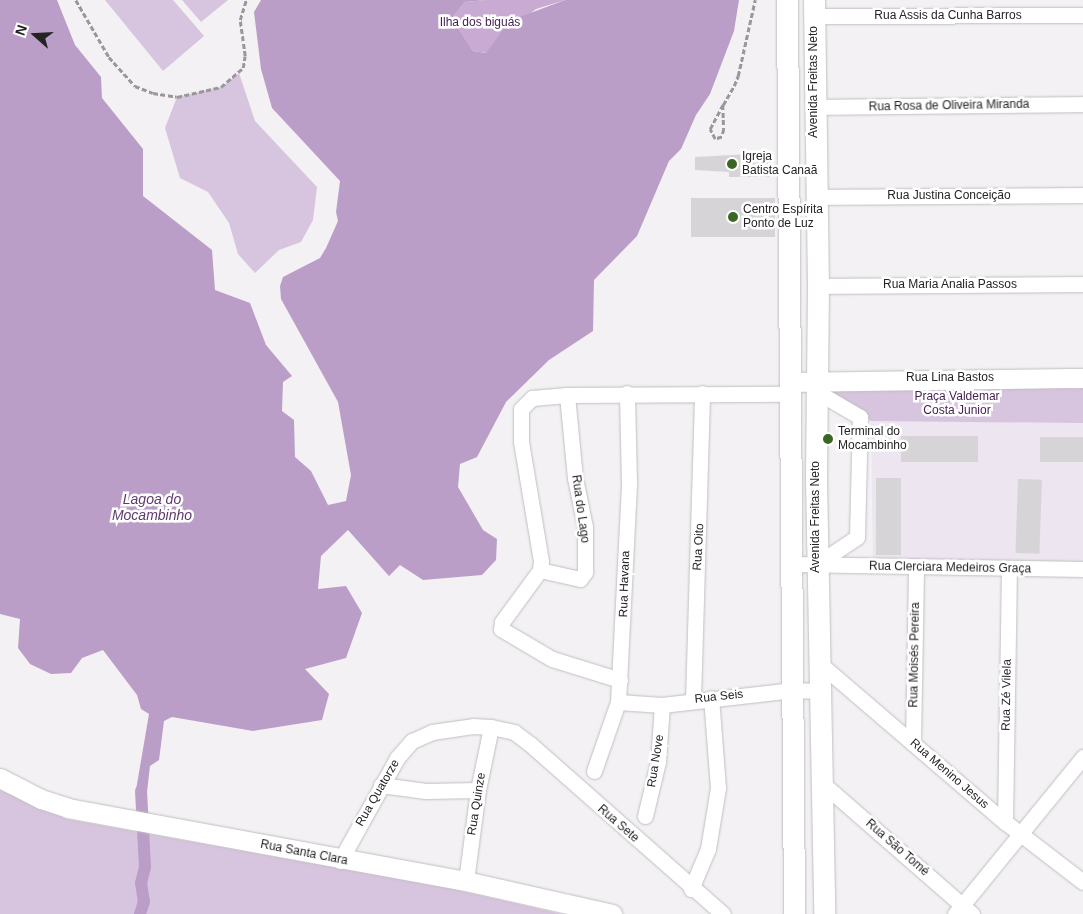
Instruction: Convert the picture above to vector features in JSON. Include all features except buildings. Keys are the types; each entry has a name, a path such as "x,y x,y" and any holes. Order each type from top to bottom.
{"main road":[{"name":"Avenida Freitas Neto","path":"787,0 794,564 792,690 794,914"},
{"name":"Avenida Freitas Neto","path":"814,8 814,197 818,286 818,662 824,914"},
{"path":"788,139 815,138"}],"street":[{"name":"Rua Assis da Cunha Barros","path":"814,8 1083,15"},
{"name":"Rua Rosa de Oliveira Miranda","path":"815,107 1083,104"},
{"name":"Rua Justina Conceição","path":"814,197 1083,195"},
{"name":"Rua Maria Analia Passos","path":"818,286 1083,284"},
{"name":"Rua Lina Bastos","path":"791,388 1083,378"},
{"path":"817,386 860,417 857,537 817,565"},
{"path":"620,680 552,659 501,629 502,622 540,570 540,552 519,417 525,403 532,398 567,395 702,393 791,388"},
{"name":"Rua Havana","path":"594,771 618,702 620,680 629,483 627,393"},
{"name":"Rua Oito","path":"693,700 702,393"},
{"name":"Rua do Lago","path":"540,570 580,579 586,572 585,527 575,478 567,395"},
{"name":"Rua Clerciara Medeiros Graça","path":"794,564 916,568 1083,569"},
{"name":"Rua Moisés Pereira","path":"913,743 916,568"},
{"name":"Rua Zé Vilela","path":"1005,822 1009,568"},
{"name":"Rua Menino Jesus","path":"818,662 1005,822 1083,882"},
{"name":"Rua Seis","path":"618,702 662,705 792,690 819,691"},
{"path":"692,889 708,849 718,788 711,698"},
{"name":"Rua Nove","path":"645,816 658,762 662,705"},
{"name":"Rua Quatorze","path":"340,860 397,758 412,741 432,732 473,726 491,727 514,732"},
{"name":"Rua Quinze","path":"466,882 478,790 491,727"},
{"name":"Rua Sete","path":"514,732 692,889 723,914"},
{"path":"963,911 1083,757"},
{"name":"Rua Santa Clara","path":"0,778 41,799 68,808 466,882 612,914"},
{"name":"Rua São Tomé","path":"822,783 963,911"},
{"path":"381,785 426,791 478,790"}],"path":[{"path":"76,0 109,57 135,86 152,93 177,96 221,86 243,68 246,56 240,20 246,0"},
{"path":"723,104 724,130 722,137 715,139 710,129 723,104 738,76 755,0"}],"shaded area":[{"path":"1083,387 1083,561 873,566 871,421 832,393"}],"green space":[{"path":"105,0 173,0 204,36 163,71"},
{"path":"182,0 228,0 201,22"},
{"name":"Ilha dos biguás","path":"486,0 565,0 536,9 494,42 487,53 473,51 452,18 465,2"},
{"path":"239,73 255,121 317,187 313,220 301,242 279,250 255,273 238,254 229,223 208,192 180,178 165,128 177,97 221,87"},
{"name":"Praça Valdemar Costa Junior","path":"832,385 1083,387 1083,423 871,421 832,393"},
{"path":"0,790 67,819 453,889 562,914 0,914"}],"water":[{"name":"Lagoa do Mocambinho","path":"0,0 57,0 75,45 101,77 102,98 143,149 143,196 212,250 215,290 250,303 266,345 292,376 283,382 282,411 294,420 295,457 311,471 328,505 346,501 351,475 338,402 281,299 280,286 283,277 320,258 326,248 338,221 336,212 340,181 272,108 261,69 254,12 261,0 486,0 465,2 452,18 473,51 486,53 509,21 565,0 739,0 734,31 710,94 696,115 681,149 669,161 637,236 594,280 593,331 549,360 506,402 477,457 460,464 458,487 483,530 497,539 496,560 482,575 423,580 400,565 389,576 348,530 321,556 318,589 346,586 362,613 346,658 305,669 329,694 322,720 253,731 172,717 164,721 159,760 150,766 147,792 136,790 149,714 141,709 137,695 103,650 82,658 71,673 51,674 30,664 18,648 20,619 0,614"}],"waterway":[{"path":"140,914 144,902 141,883 145,867 141,791"}],"place":[{"name":"Igreja Batista Canaã","path":"732,164"},
{"name":"Centro Espírita Ponto de Luz","path":"733,217"},
{"name":"Terminal do Mocambinho","path":"828,439"}]}
